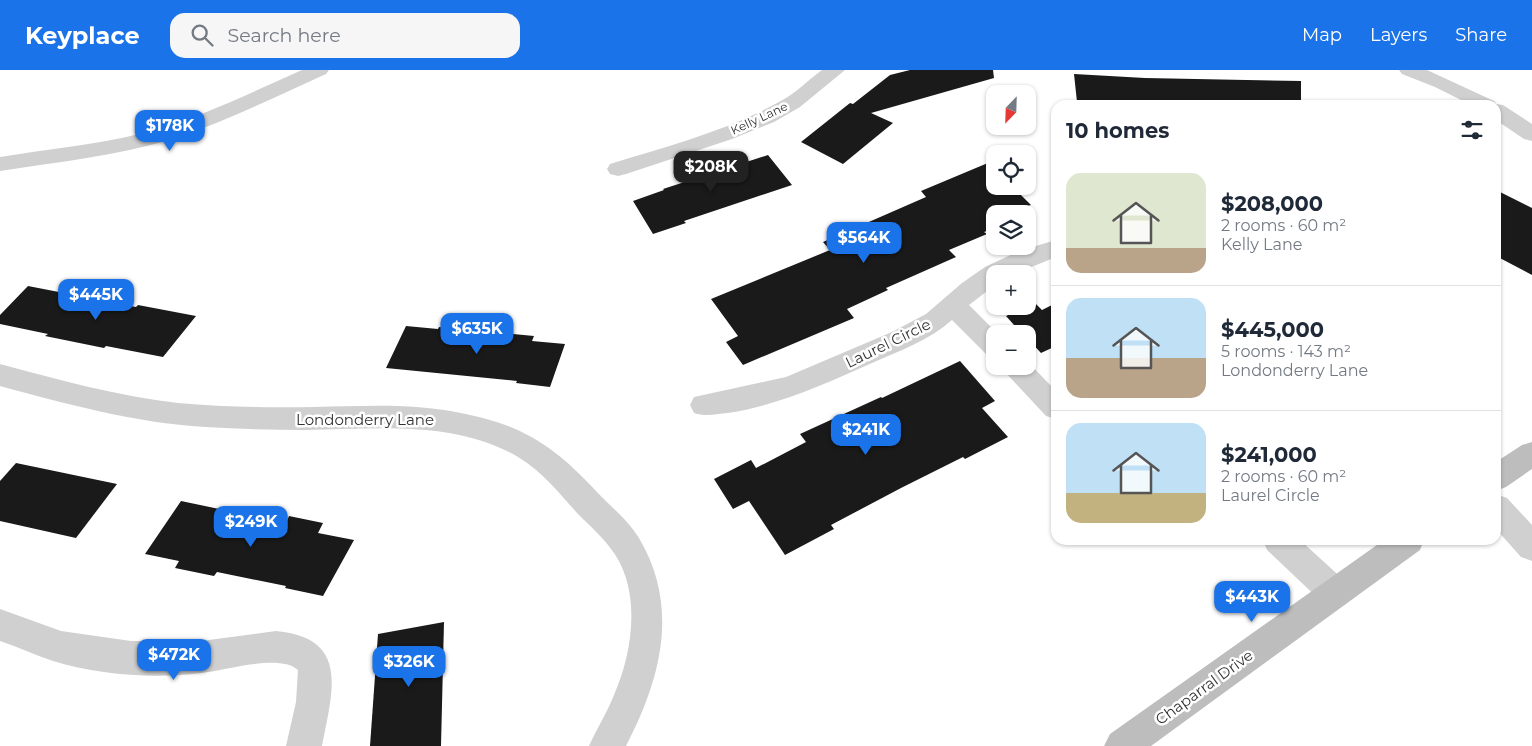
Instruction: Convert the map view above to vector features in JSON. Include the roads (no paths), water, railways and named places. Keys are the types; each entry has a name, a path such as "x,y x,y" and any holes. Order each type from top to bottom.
{"street":[{"path":"0,164 135,142 164,135 201,122 318,70"},
{"name":"Kelly Lane","path":"618,169 756,122 788,106 814,88 835,70"},
{"path":"1409,70 1477,100"},
{"path":"1501,113 1532,134"},
{"name":"Laurel Circle","path":"704,405 744,400 791,387 901,339 935,321 994,273 1028,257 1051,250"},
{"path":"954,306 986,338"},
{"name":"Londonderry Lane","path":"0,375 76,395 130,406 202,416 279,419 403,416 440,419 484,429 523,446 555,468 627,547 642,579 648,623 643,663 620,724 607,746"},
{"path":"1024,375 1051,403"},
{"path":"1501,475 1532,454"},
{"path":"1501,513 1532,547"},
{"path":"1283,545 1335,593"},
{"name":"Chaparral Drive","path":"1122,746 1402,545"},
{"path":"0,625 60,646 133,658 200,657 272,647 297,649 310,660 316,678 304,746"}]}
